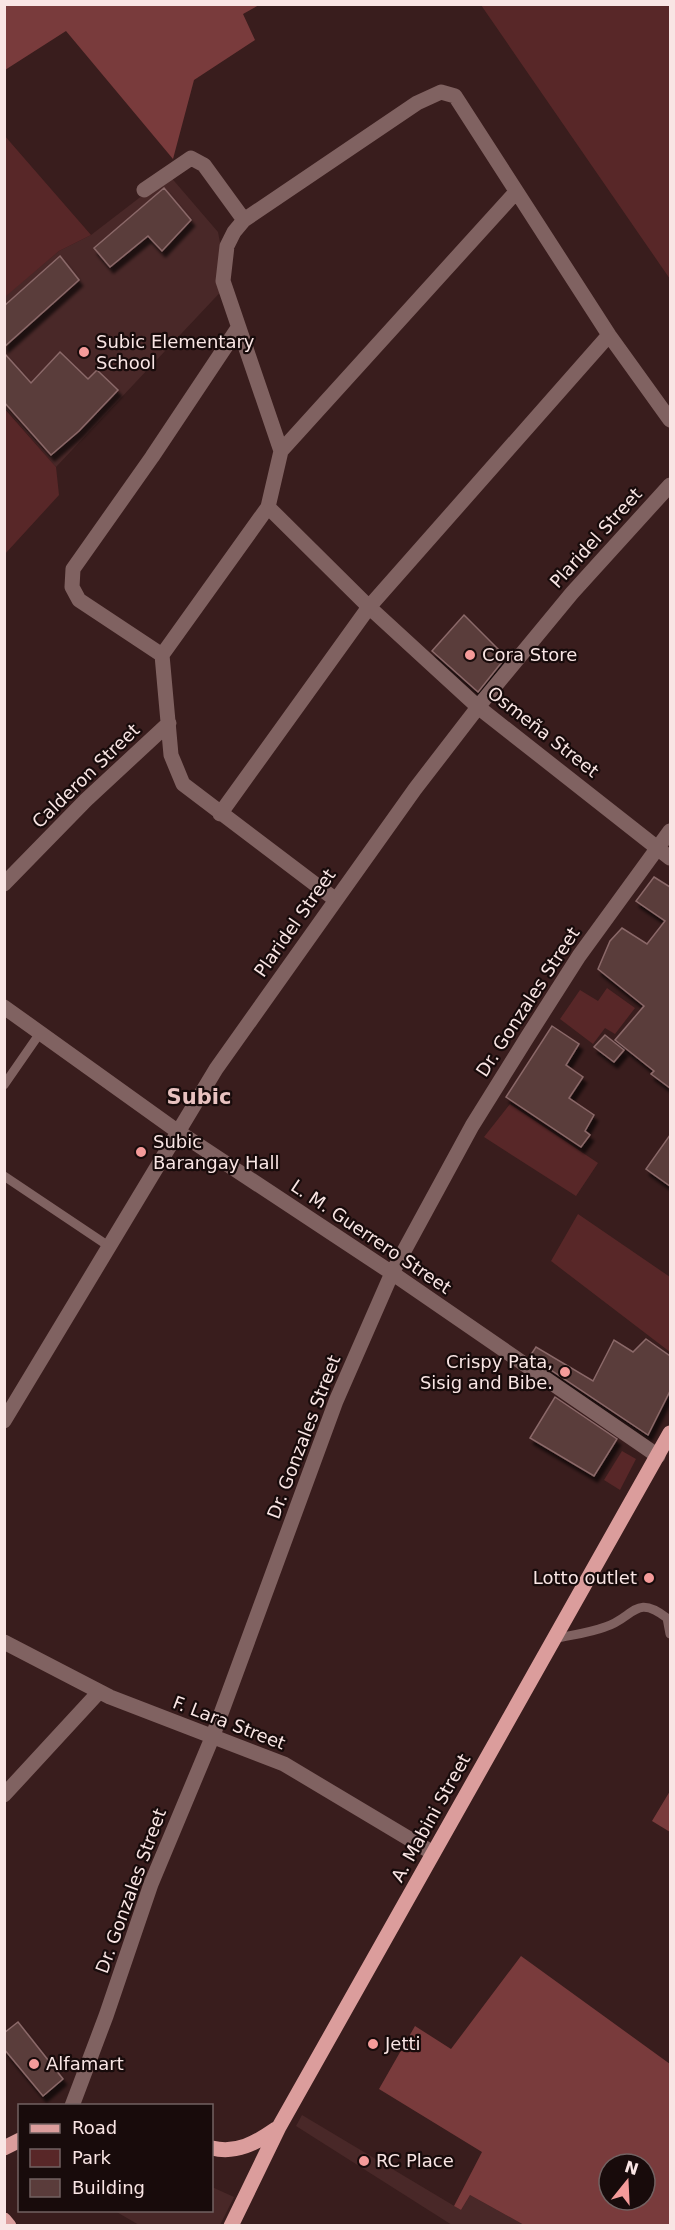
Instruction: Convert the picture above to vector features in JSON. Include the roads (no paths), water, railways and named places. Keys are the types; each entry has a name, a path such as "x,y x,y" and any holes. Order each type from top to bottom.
{"main road":[{"name":"A. Mabini Street","path":"231,2226 279,2127 670,1433"},
{"path":"213,2148 221,2150 252,2146 279,2127"},
{"path":"4,2148 18,2141"},
{"path":"4,2220 9,2226"}],"street":[{"path":"281,451 223,281 227,246 234,232 244,220 417,103 441,92 455,96 515,193 609,335 670,420"},
{"path":"144,190 191,158 204,165 244,220"},
{"path":"336,900 183,784 175,771 171,756 162,655 268,507 281,451 515,193"},
{"path":"162,655 79,600 72,587 73,569 152,457 238,328"},
{"path":"220,813 369,607 609,335"},
{"name":"Plaridel Street","path":"4,1421 216,1069 336,900 415,789 478,707 572,592 670,485"},
{"name":"Osmeña Street","path":"268,507 369,607 478,707 670,858"},
{"name":"Calderon Street","path":"4,884 86,800 169,723"},
{"name":"Dr. Gonzales Street","path":"73,2104 106,2016 151,1884 212,1737 336,1401 392,1273 472,1126 522,1046 579,956 670,831"},
{"name":"L. M. Guerrero Street","path":"4,1007 177,1131 392,1273 658,1456"},
{"name":"F. Lara Street","path":"4,1642 99,1692 284,1764 433,1853"},
{"path":"4,1795 99,1692"}],"lane":[{"path":"4,1084 40,1033"},
{"path":"4,1176 110,1247"},
{"path":"554,1639 608,1627 639,1607 653,1607 668,1618 670,1634"}],"place":[{"name":"Subic Elementary School","path":"84,352"},
{"name":"Cora Store","path":"470,655"},
{"name":"Subic Barangay Hall","path":"141,1152"},
{"name":"Crispy Pata, Sisig and Bibe.","path":"565,1372"},
{"name":"Lotto outlet","path":"649,1578"},
{"name":"Jetti","path":"373,2044"},
{"name":"Alfamart","path":"34,2064"},
{"name":"RC Place","path":"364,2161"}],"district":[{"name":"Subic","path":"199,1097"}]}
